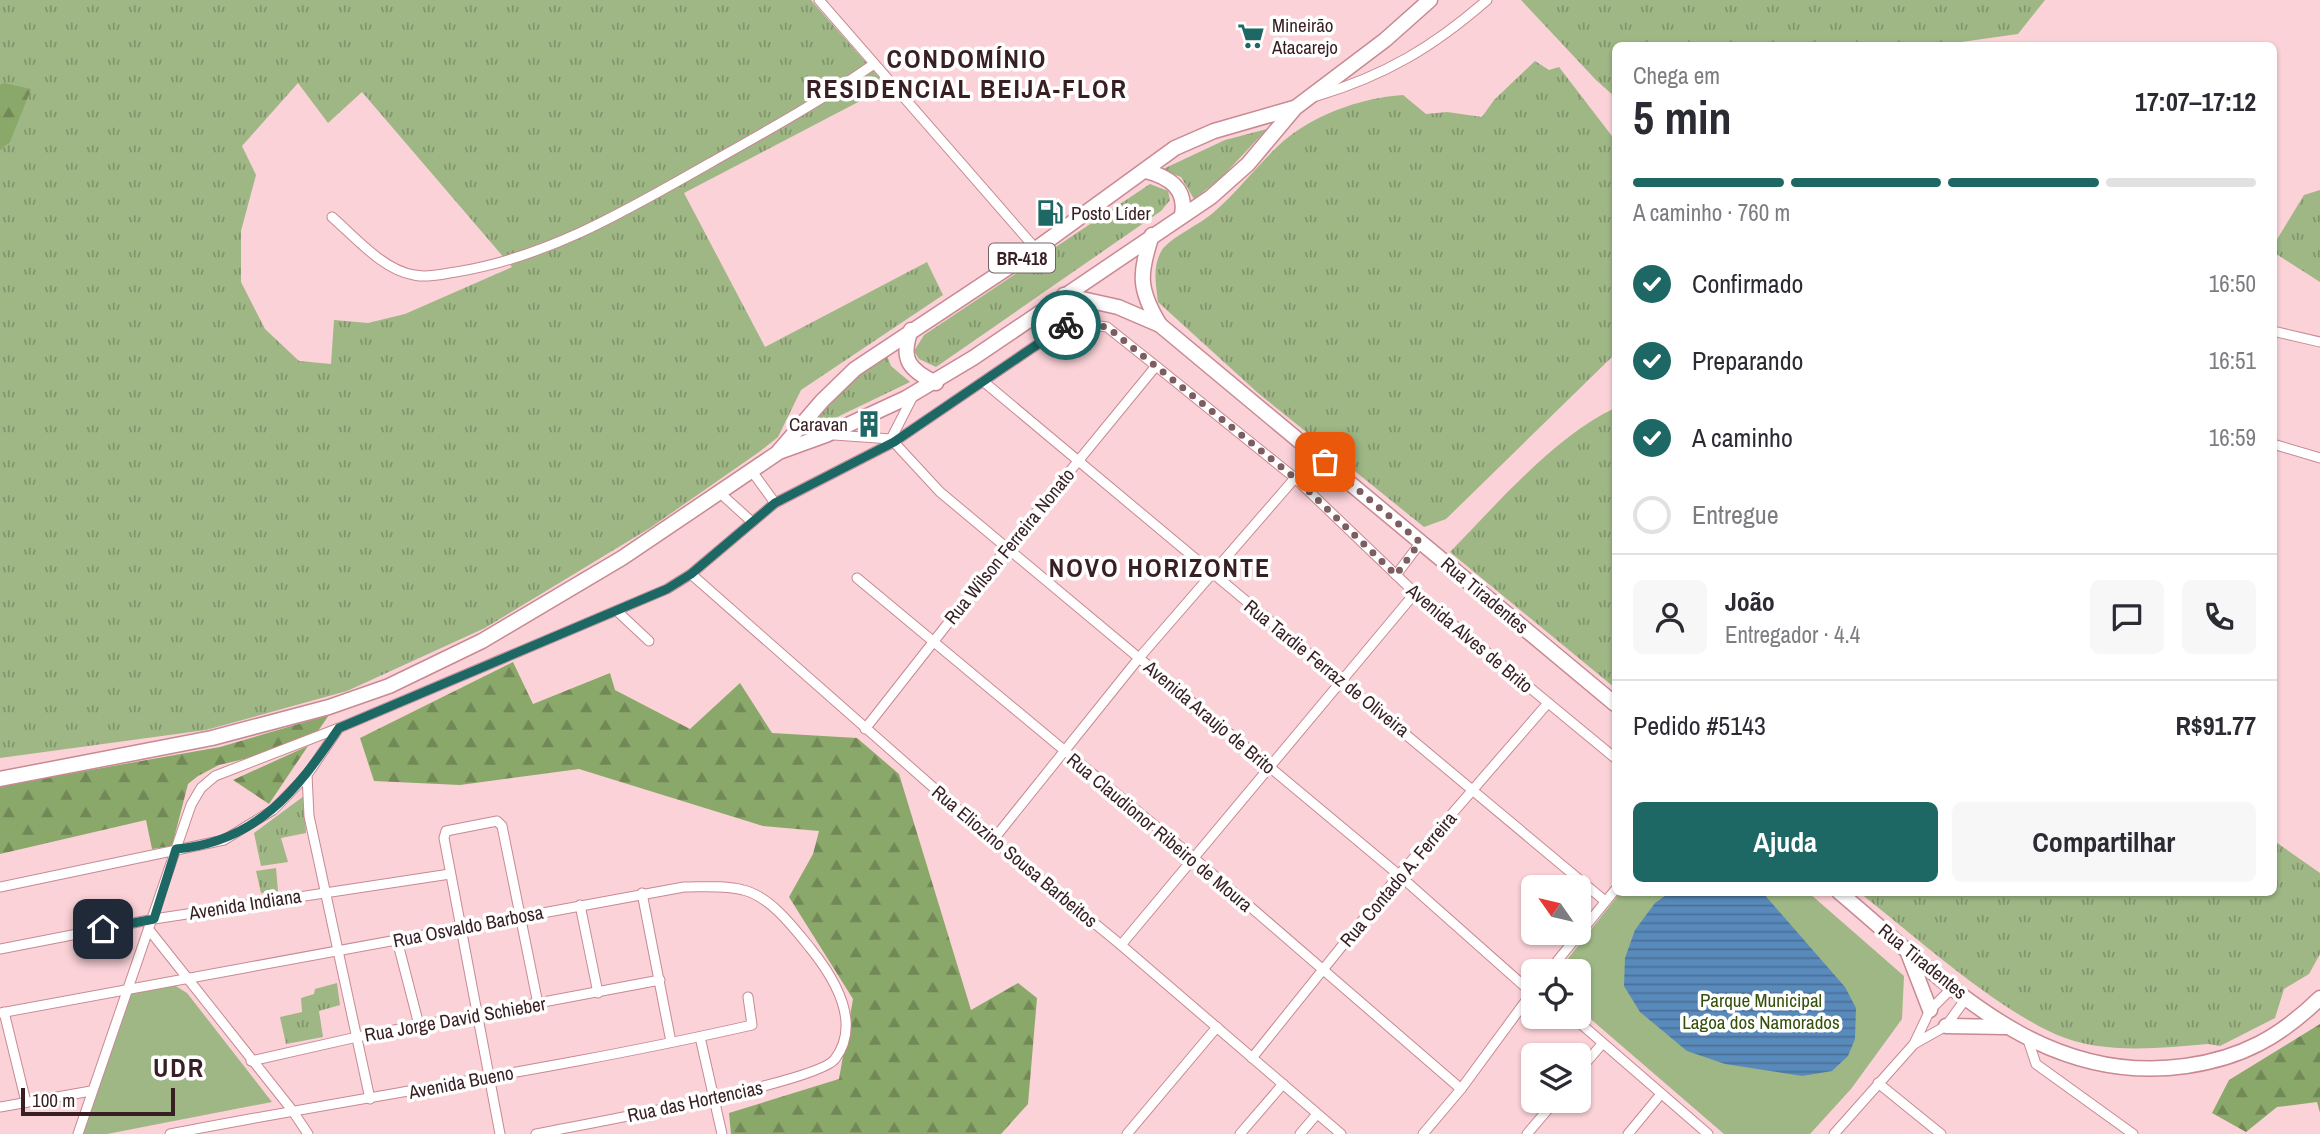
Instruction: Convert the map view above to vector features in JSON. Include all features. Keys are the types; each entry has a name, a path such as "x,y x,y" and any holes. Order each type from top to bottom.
{"main road":[{"name":"BR-418","path":"0,779 212,738 319,710 389,687 537,610 622,558 779,453 826,435 936,383 1152,234 1211,197 1248,164 1301,104 1385,40 1430,0"},
{"name":"BR-418","path":"779,453 822,401 855,369 1036,249 1175,148 1193,139 1301,104"},
{"path":"1146,171 1160,174 1178,189 1185,201 1182,215"},
{"name":"Rua Tiradentes","path":"1152,234 1141,279 1146,301 1160,325"},
{"name":"Rua Tiradentes","path":"1064,295 1118,307 1160,325 1612,702"},
{"path":"912,329 905,345 906,357 912,368 936,383"},
{"name":"Rua Tiradentes","path":"1844,896 1953,987 2007,1027 2068,1058 2119,1069 2162,1070 2211,1063 2253,1048 2291,1026 2320,998"},
{"path":"1906,948 1930,1010"},
{"path":"1946,1026 2007,1027"}],"street":[{"path":"819,0 1036,249"},
{"path":"1301,104 1378,75 1410,59 1487,0"},
{"path":"332,217 381,259 411,275 448,273 507,260 561,242 614,218 806,109 874,64"},
{"name":"Avenida Alves de Brito","path":"78,1134 91,1091 150,931 191,805 201,788 215,776 339,728 618,612 691,574 775,503 893,441 1066,325 1077,323 1107,327 1295,478 1415,593 1612,756"},
{"path":"2277,331 2320,342"},
{"name":"Rua Wilson Ferreira Nonato","path":"865,729 931,642 1156,366"},
{"name":"Rua Tardie Ferraz de Oliveira","path":"984,382 1605,901"},
{"path":"826,435 893,441 914,394"},
{"name":"Avenida Araujo de Brito","path":"893,441 940,492 1399,875 1521,982"},
{"path":"2277,444 2320,458"},
{"path":"751,470 775,503"},
{"path":"993,840 1139,658 1295,478"},
{"path":"719,492 752,522"},
{"path":"1396,575 1420,542"},
{"name":"Rua Eliozino Sousa Barbeitos","path":"691,574 993,840 1121,945 1342,1134"},
{"name":"Rua Claudionor Ribeiro de Moura","path":"857,578 1195,859 1461,1088"},
{"path":"1121,945 1272,769 1415,593"},
{"path":"618,612 649,641"},
{"name":"Rua Contado A. Ferreira","path":"1252,1058 1399,875 1548,703"},
{"path":"0,887 176,849 200,847 248,828 273,810 307,775 339,728"},
{"path":"307,775 309,816 370,1099"},
{"path":"500,1134 443,838 446,831 496,821 502,826 538,1004"},
{"name":"Avenida Indiana","path":"0,949 154,919 450,874"},
{"name":"Rua Osvaldo Barbosa","path":"2,1012 642,893 684,887 718,887 744,890 764,901 815,954 840,996 846,1012 847,1031 843,1046"},
{"path":"642,893 671,1042"},
{"path":"1559,959 1612,893"},
{"path":"580,905 598,993"},
{"path":"150,931 292,1110 308,1134"},
{"path":"397,940 419,1026"},
{"name":"Rua Jorge David Schieber","path":"251,1061 357,1037 660,980"},
{"path":"1834,1134 1914,1044 1930,1010 1953,987"},
{"name":"Avenida Bueno","path":"170,1134 752,1026 748,997"},
{"path":"1914,1044 1946,1026 1967,997"},
{"path":"1423,1134 1521,1007"},
{"path":"2,1012 26,1102"},
{"path":"1127,1134 1217,1027"},
{"path":"1586,1029 1708,1134"},
{"path":"700,1037 722,1134"},
{"path":"2028,1040 2036,1064 2133,1134"},
{"path":"1591,1057 1602,1044"},
{"name":"Rua das Hortencias","path":"536,1134 764,1087 811,1073 833,1062 843,1046"},
{"path":"1878,1083 1941,1134"},
{"path":"1240,1134 1283,1084"},
{"path":"0,1107 91,1091"},
{"path":"1628,1134 1661,1094"},
{"path":"1527,1134 1545,1113"},
{"path":"1300,1134 1317,1114"}],"green space":[{"path":"0,0 811,0 885,84 864,99 684,193 765,347 927,262 943,295 801,390 778,437 759,452 650,528 485,628 347,691 206,730 0,758 0,151 10,142 0,85","holes":["298,83 328,123 362,92 512,267 405,314 368,323 334,320 331,364 299,361 265,329 241,282 241,231 256,175 242,146"]},
{"path":"1521,0 2045,0 2018,34 1961,42 1612,42 1612,94"},
{"path":"1535,61 1549,70 1559,67 1612,136 1612,357 1446,519 1424,527 1258,393 1158,302 1157,262 1166,245 1214,212 1277,147 1319,118 1369,100 1403,95 1426,114 1447,112 1482,117 1494,100"},
{"path":"4,83 31,89 10,142 0,151 0,85"},
{"path":"1267,129 1220,179 1194,199 1181,177 1161,170 1225,140"},
{"path":"1150,184 1168,191 1170,200 1161,211 936,367 919,359 914,351 924,335"},
{"path":"2320,190 2320,282 2277,255 2277,239 2304,195"},
{"path":"886,353 891,366 910,382 829,421 805,428 854,376"},
{"path":"1612,410 1612,686 1450,552 1527,473 1592,421"},
{"path":"513,662 533,704 610,673 615,690 690,729 740,683 772,733 857,738 899,774 971,1010 1018,983 1037,998 1028,1104 1001,1134 731,1134 729,1113 839,1079 853,999 789,897 813,854 819,831 763,826 579,769 460,785 374,781 360,738"},
{"path":"329,715 318,731 257,756 219,765 188,784 172,846 152,849 146,820 0,854 0,786 220,747"},
{"path":"308,746 269,804 233,780"},
{"path":"304,796 306,833 281,838 288,862 261,866 254,833"},
{"path":"2277,843 2320,873 2320,954 2309,974 2284,989 2275,1018 2220,1046 2208,1044 2131,1048 2073,1041 2005,1006 1864,896 2277,896"},
{"path":"276,868 278,891 261,893 256,871"},
{"name":"Parque Municipal Lagoa dos Namorados","path":"1618,896 1812,896 1904,976 1902,1019 1851,1089 1810,1134 1724,1134 1591,1019 1591,959 1568,959 1579,945 1591,945 1591,929"},
{"path":"171,983 187,993 272,1102 107,1134 82,1134 129,993"},
{"path":"337,983 340,1005 319,1011 323,1037 286,1044 280,1017 302,1012 301,998 314,994 315,989"},
{"path":"2320,1024 2320,1113 2317,1102 2277,1107 2246,1132 2212,1113 2229,1080"}],"water":[{"path":"1665,896 1766,896 1845,987 1856,1008 1855,1039 1848,1056 1832,1071 1802,1076 1725,1064 1687,1051 1640,1012 1624,986 1625,958 1635,930 1655,903"}],"way so far":[{"path":"1066,325 1077,323 1107,327 1295,478 1396,575 1420,542 1325,462"}],"place":[{"name":"Mineirão Atacarejo","path":"1251,36"},
{"name":"Posto Líder","path":"1050,213"},
{"name":"Caravan","path":"869,424"}],"district":[{"name":"CONDOMÍNIO RESIDENCIAL BEIJA-FLOR","path":"967,73"},
{"name":"NOVO HORIZONTE","path":"1160,567"},
{"name":"UDR","path":"179,1067"}],"route":[{"path":"103,929 154,919 176,849 200,847 223,840 248,828 273,810 307,775 339,728 667,589 691,574 775,503 894,442 1066,325"}]}
